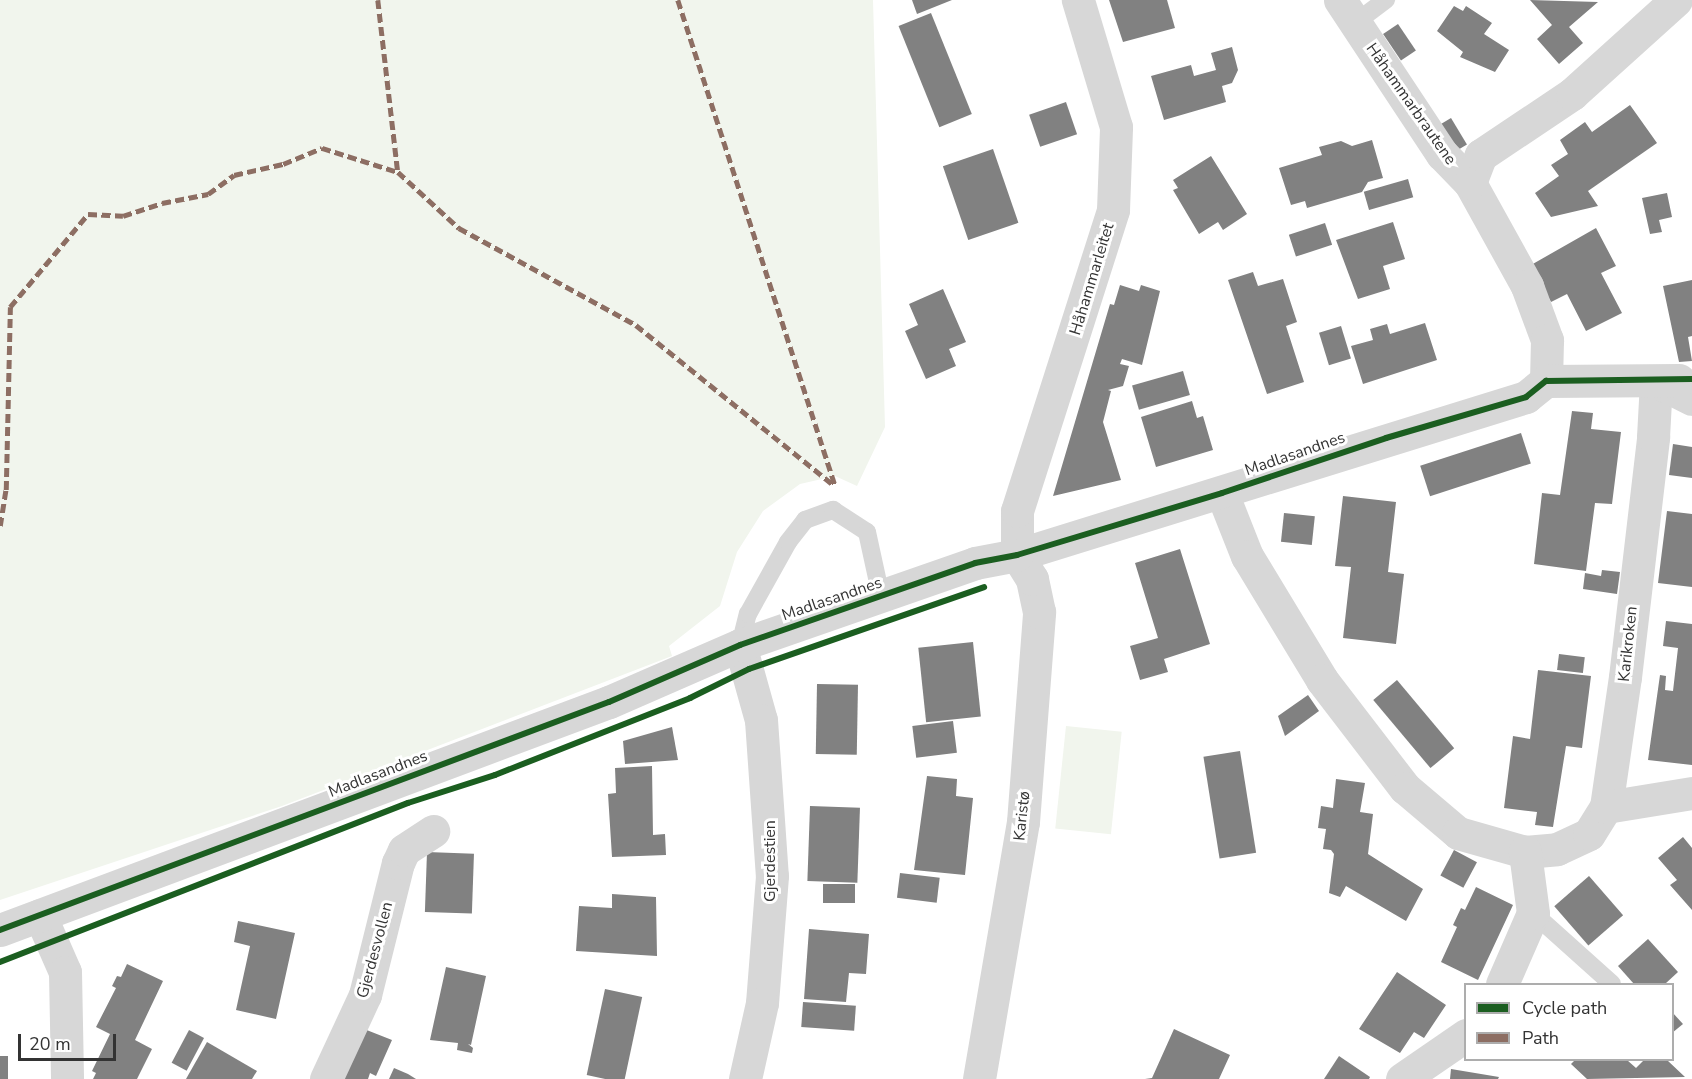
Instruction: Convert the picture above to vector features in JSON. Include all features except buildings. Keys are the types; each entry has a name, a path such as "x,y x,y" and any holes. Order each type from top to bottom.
{"street":[{"name":"Håhammarleitet","path":"1017,555 1017,511 1113,210 1116,127 1078,0"},
{"name":"Håhammarbrautene","path":"1470,183 1480,155 1572,94 1676,0"},
{"name":"Håhammarbrautene","path":"1347,11 1442,154 1470,183 1527,285 1547,340 1546,381"},
{"path":"1546,381 1692,379"},
{"name":"Madlasandnes","path":"0,930 609,702 740,645 975,563 1017,555 1222,493 1386,438 1526,397 1546,381"},
{"path":"1656,381 1692,399"},
{"name":"Karikroken","path":"1222,493 1247,556 1322,680 1405,788 1458,833 1525,852 1557,849 1589,834 1606,807 1625,677 1653,437 1656,381"},
{"name":"Karistø","path":"979,1079 1023,822 1039,612 1032,579 1017,555"},
{"name":"Gjerdestien","path":"740,645 761,720 772,876 762,1003 745,1079"},
{"path":"1606,807 1692,793"},
{"name":"Gjerdesvollen","path":"326,1079 365,995 398,863 404,850 433,831"},
{"path":"1502,983 1533,913 1525,852"},
{"path":"40,915 65,972 67,1079"},
{"path":"1402,1079 1464,1036"}],"lane":[{"name":"Håhammarbrautene","path":"1347,11 1386,0"},
{"path":"740,645 748,614 788,542 805,520 832,510 867,532 881,596"},
{"path":"1533,913 1611,983"}],"shaded area":[{"path":"0,0 873,0 885,427 857,486 835,476 800,484 763,511 737,552 720,606 669,646 672,656 282,806 0,900"},
{"path":"1066,726 1122,732 1111,834 1055,828"}],"marked path":[{"path":"378,0 398,172 459,228 636,325 835,486"},
{"path":"678,0 835,485"},
{"path":"0,526 6,490 10,307 88,214 123,216 162,203 208,194 234,175 283,164 322,148 398,172"}],"cycle path":[{"path":"0,930 609,702 740,645 975,563 1017,555 1222,493 1386,438 1526,397 1546,381 1692,379"},
{"path":"0,962 408,803 495,775 690,698 749,669 984,587"}]}
